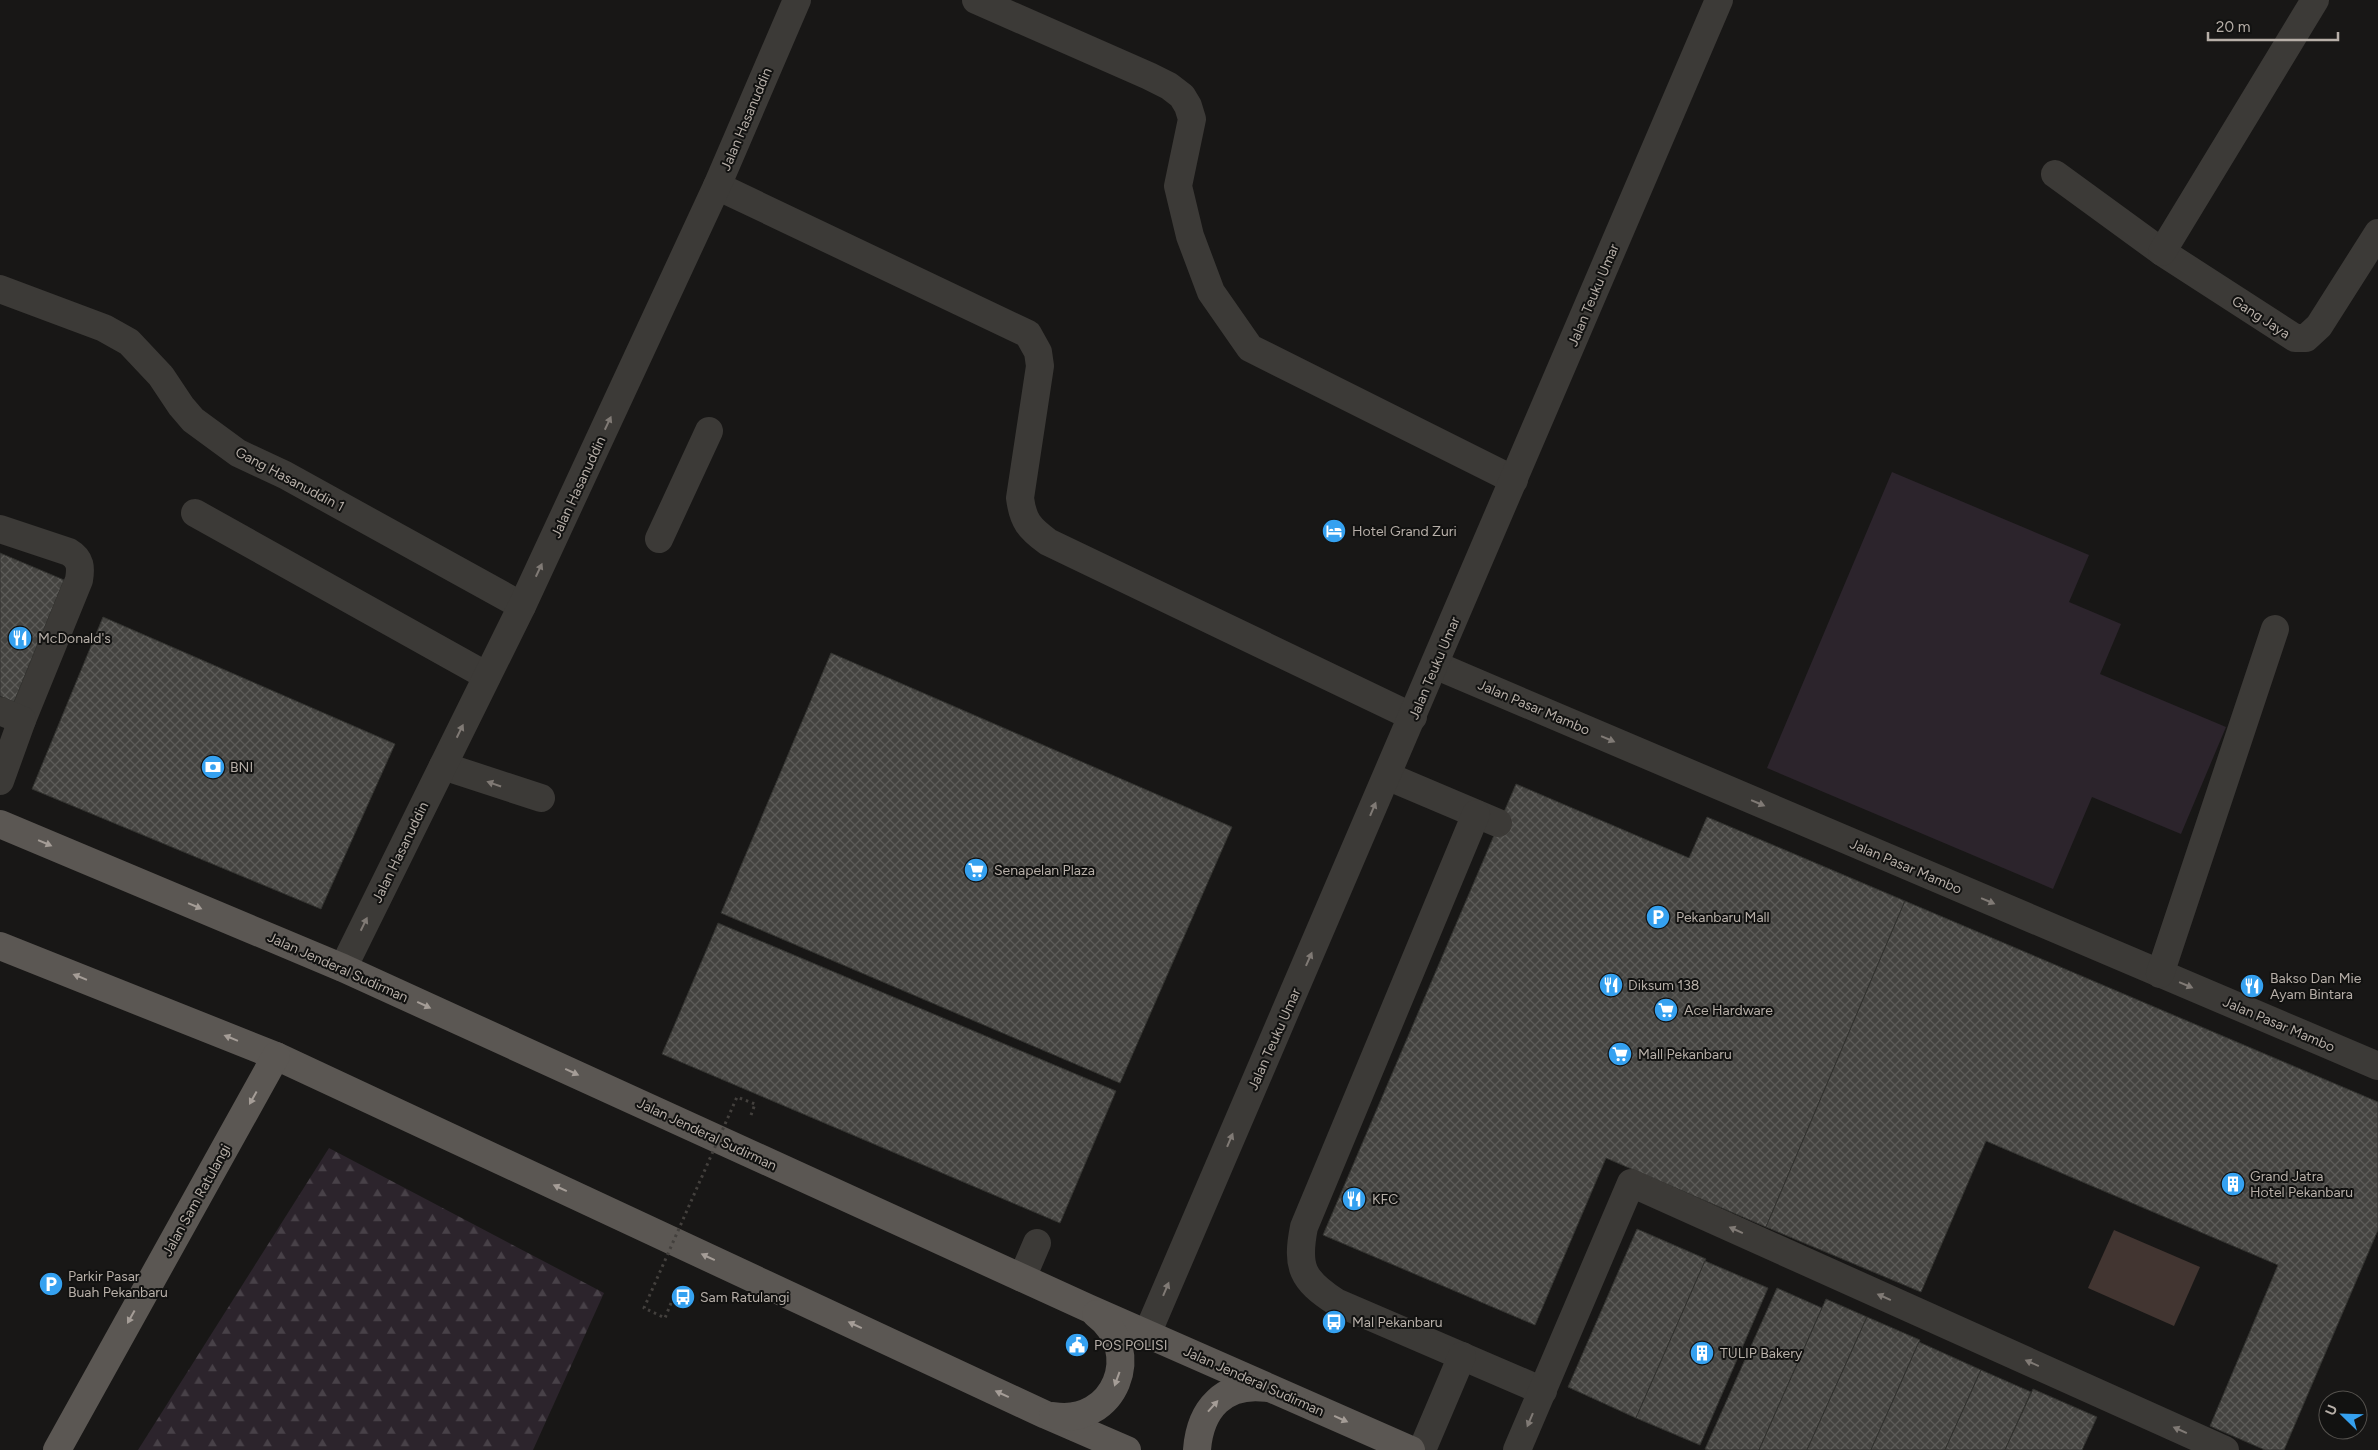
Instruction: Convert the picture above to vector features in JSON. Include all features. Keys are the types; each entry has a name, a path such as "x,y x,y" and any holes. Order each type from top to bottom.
{"main road":[{"name":"Jalan Jenderal Sudirman","path":"0,824 343,968 1088,1308 1411,1450"},
{"path":"0,946 276,1056 1046,1414 1099,1444 1127,1450"},
{"name":"Jalan Sam Ratulangi","path":"57,1450 276,1056"},
{"path":"1046,1414 1065,1418 1084,1415 1100,1405 1112,1392 1120,1374 1121,1355 1116,1337 1106,1321 1088,1308"},
{"path":"1197,1450 1198,1431 1206,1414 1218,1400 1234,1390 1252,1386 1271,1388"}],"street":[{"name":"Jalan Hasanuddin","path":"343,968 522,606 717,186 797,0"},
{"path":"976,0 1149,76 1169,86 1182,96 1192,119 1178,186 1190,236 1211,292 1250,348 1514,480"},
{"name":"Jalan Teuku Umar","path":"1147,1334 1719,0"},
{"path":"2162,252 2315,0"},
{"name":"Gang Jaya","path":"2055,174 2162,252 2284,333 2300,339 2313,333 2319,326 2378,233"},
{"path":"717,186 1028,334 1038,352 1040,366 1020,498 1022,516 1032,530 1048,542 1413,717"},
{"name":"Gang Hasanuddin 1","path":"0,289 104,328 129,342 161,376 176,401 193,420 238,453 285,475 522,606"},
{"path":"659,539 708,430"},
{"path":"195,513 487,676"},
{"path":"0,529 69,552 75,555 81,565 79,580 11,716 0,781"},
{"path":"2160,974 2275,630"},
{"name":"Jalan Pasar Mambo","path":"1435,665 2378,1066"},
{"path":"443,766 541,798"},
{"path":"1387,776 1487,819 1304,1227 1301,1240 1305,1274 1310,1284 1336,1302 1543,1391"},
{"path":"1517,1450 1631,1183 2225,1450"},
{"path":"1022,1278 1038,1243"},
{"path":"1422,1450 1462,1356"}],"path":[{"path":"672,1303 665,1318 644,1308 737,1097 755,1104"}],"green space":[{"path":"1892,472 2089,555 2069,602 2121,624 2100,674 2226,727 2181,834 2092,797 2053,889 1767,768"},
{"path":"329,1148 604,1293 533,1450 138,1450"}],"shaded area":[{"path":"2114,1230 2200,1267 2174,1326 2088,1288"}],"building":[{"name":"McDonald's","path":"0,553 64,580 14,702 0,696"},
{"name":"BNI","path":"103,617 395,744 321,909 32,789"},
{"name":"Senapelan Plaza","path":"831,653 1232,827 1120,1083 721,913"},
{"name":"Mall Pekanbaru","path":"1516,784 1689,858 1707,817 1905,901 1766,1227 1606,1158 1535,1325 1323,1235"},
{"name":"Grand Jatra Hotel Pekanbaru","path":"1905,901 2378,1102 2378,1230 2284,1450 2265,1450 2210,1426 2278,1265 1986,1141 1921,1292 1766,1227"},
{"path":"718,923 1116,1091 1060,1223 662,1054"},
{"path":"1637,1229 1706,1259 1636,1418 1568,1387"},
{"name":"TULIP Bakery","path":"1705,1261 1768,1288 1700,1445 1636,1418"},
{"path":"1777,1288 1822,1308 1759,1450 1705,1449"},
{"path":"1826,1299 1867,1317 1807,1450 1759,1450"},
{"path":"1867,1317 1920,1340 1871,1450 1807,1450"},
{"path":"1919,1342 1981,1370 1945,1450 1871,1450"},
{"path":"1981,1370 2031,1392 2005,1450 1945,1450"},
{"path":"2033,1389 2097,1417 2082,1450 2005,1450"}],"place":[{"name":"Hotel Grand Zuri","path":"1334,531"},
{"name":"McDonald's","path":"20,638"},
{"name":"BNI","path":"213,767"},
{"name":"Senapelan Plaza","path":"976,870"},
{"name":"Pekanbaru Mall","path":"1658,917"},
{"name":"Diksum 138","path":"1611,985"},
{"name":"Bakso Dan Mie Ayam Bintara","path":"2252,986"},
{"name":"Ace Hardware","path":"1666,1010"},
{"name":"Mall Pekanbaru","path":"1620,1054"},
{"name":"Grand Jatra Hotel Pekanbaru","path":"2233,1184"},
{"name":"KFC","path":"1354,1199"},
{"name":"Parkir Pasar Buah Pekanbaru","path":"51,1284"},
{"name":"Sam Ratulangi","path":"683,1297"},
{"name":"Mal Pekanbaru","path":"1334,1322"},
{"name":"POS POLISI","path":"1077,1345"},
{"name":"TULIP Bakery","path":"1702,1353"}]}
